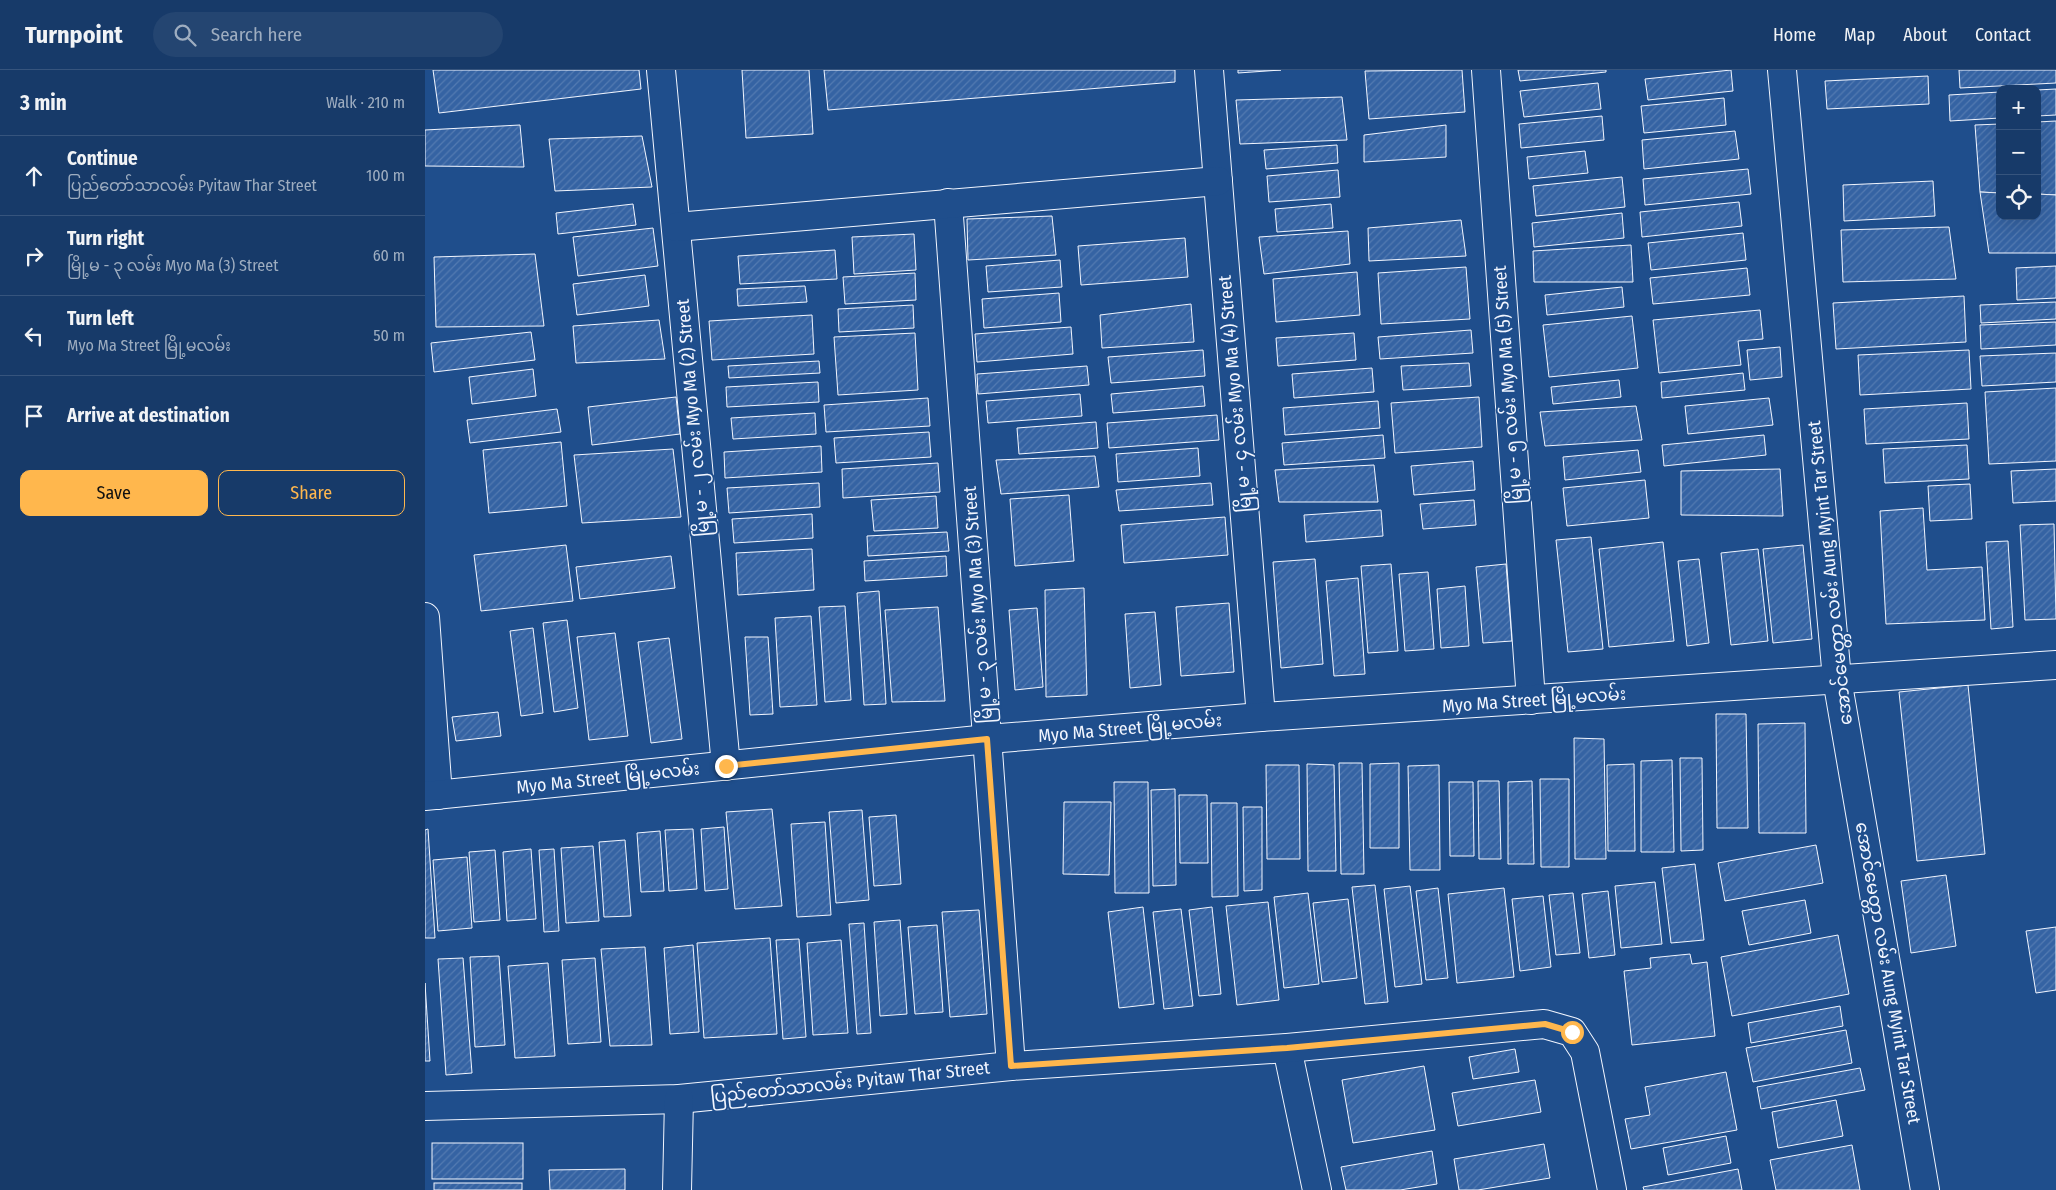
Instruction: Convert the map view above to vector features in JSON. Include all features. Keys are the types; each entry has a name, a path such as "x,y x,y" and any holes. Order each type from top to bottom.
{"street":[{"name":"မြို့မ - ၂ လမ်း Myo Ma (2) Street","path":"661,70 726,766"},
{"name":"မြို့မ - ၄ လမ်း Myo Ma (4) Street","path":"1209,70 1261,717"},
{"name":"မြို့မ - ၅ လမ်း Myo Ma (5) Street","path":"1486,70 1531,700"},
{"name":"အောင်မေတ္တာ လမ်း Aung Myint Tar Street","path":"1782,70 1837,679 1925,1190"},
{"path":"675,228 1218,181"},
{"name":"မြို့မ - ၃ လမ်း Myo Ma (3) Street","path":"948,203 1011,1066"},
{"path":"425,617 432,795"},
{"name":"Myo Ma Street မြို့မလမ်း","path":"432,795 987,739 1261,717 2056,665"},
{"name":"ပြည်တော်သာလမ်း Pyitaw Thar Street","path":"425,1106 679,1099 1011,1066 1287,1048 1545,1024 1572,1032 1585,1052 1612,1190"},
{"path":"1287,1048 1317,1190"},
{"path":"677,1190 679,1099"}],"building":[{"path":"433,70 639,70 641,89 439,113"},
{"path":"742,70 809,70 813,134 746,138"},
{"path":"824,70 1175,70 1175,82 828,110"},
{"path":"1238,70 1281,70 1238,73"},
{"path":"1462,70 1465,112 1369,119 1365,71"},
{"path":"1518,70 1606,70 1606,72 1520,81"},
{"path":"1731,70 1733,91 1648,100 1645,79"},
{"path":"1959,70 2056,70 2056,83 1960,88"},
{"path":"1928,76 1929,104 1827,109 1825,81"},
{"path":"1598,83 1601,109 1524,117 1520,91"},
{"path":"2056,89 2056,115 2041,116 2041,90"},
{"path":"1996,92 1996,118 1950,121 1949,95"},
{"path":"1342,97 1347,140 1240,144 1236,100"},
{"path":"1724,98 1726,125 1644,133 1641,106"},
{"path":"1602,116 1604,140 1521,148 1519,124"},
{"path":"2056,121 2056,195 2041,194 2041,122"},
{"path":"1996,124 1996,193 1980,192 1975,125"},
{"path":"520,125 524,167 425,166 425,130"},
{"path":"1446,125 1446,157 1364,162 1364,135"},
{"path":"1735,131 1739,159 1644,169 1642,140"},
{"path":"642,136 652,187 555,191 549,139"},
{"path":"1337,145 1338,163 1266,169 1264,150"},
{"path":"1585,151 1588,173 1529,179 1527,157"},
{"path":"1748,169 1751,194 1645,205 1643,179"},
{"path":"1338,170 1340,197 1269,202 1267,176"},
{"path":"1622,177 1625,207 1536,216 1533,186"},
{"path":"1933,181 1935,216 1844,221 1843,185"},
{"path":"1980,192 1996,193 1996,220 2041,220 2041,194 2056,195 2056,253 1989,253"},
{"path":"1739,202 1742,226 1642,237 1640,212"},
{"path":"633,204 636,225 558,234 556,213"},
{"path":"1331,204 1333,228 1277,232 1275,209"},
{"path":"1622,213 1624,238 1534,247 1532,223"},
{"path":"1052,216 1056,255 968,260 967,219"},
{"path":"1461,220 1466,256 1369,261 1368,228"},
{"path":"1949,227 1956,279 1843,282 1841,230"},
{"path":"653,228 658,266 578,276 573,237"},
{"path":"1348,231 1350,264 1264,274 1259,237"},
{"path":"1743,233 1746,260 1651,270 1648,243"},
{"path":"914,234 916,270 854,274 852,237"},
{"path":"1185,238 1188,277 1081,285 1078,246"},
{"path":"1631,245 1633,282 1534,282 1533,251"},
{"path":"835,250 837,279 740,284 738,256"},
{"path":"535,254 544,326 436,327 434,257"},
{"path":"1060,260 1062,287 988,292 986,266"},
{"path":"2056,266 2056,298 2017,300 2016,268"},
{"path":"1466,267 1470,319 1381,324 1378,273"},
{"path":"1747,268 1750,295 1653,304 1650,278"},
{"path":"1357,272 1360,315 1276,322 1273,279"},
{"path":"915,273 916,300 845,304 843,277"},
{"path":"645,275 649,306 577,315 573,284"},
{"path":"805,286 807,302 738,306 737,289"},
{"path":"1622,287 1624,307 1547,315 1545,295"},
{"path":"1059,293 1061,322 984,328 982,299"},
{"path":"1964,296 1966,342 1836,349 1833,303"},
{"path":"2056,302 2056,319 1981,323 1980,305"},
{"path":"1191,304 1194,342 1102,348 1100,315"},
{"path":"913,305 914,328 839,332 838,309"},
{"path":"1760,310 1763,339 1738,341 1741,365 1659,373 1653,320"},
{"path":"812,315 814,354 712,360 709,321"},
{"path":"1632,316 1638,368 1549,377 1543,325"},
{"path":"659,320 665,359 576,363 573,326"},
{"path":"2056,322 2056,345 1981,349 1980,325"},
{"path":"1071,327 1073,354 977,362 975,334"},
{"path":"1471,330 1473,353 1380,359 1378,337"},
{"path":"531,332 535,360 434,372 431,343"},
{"path":"915,333 918,390 838,395 834,337"},
{"path":"1354,333 1356,360 1278,366 1276,338"},
{"path":"1780,347 1782,377 1750,380 1747,350"},
{"path":"1203,350 1205,376 1111,383 1108,357"},
{"path":"1969,350 1971,389 1860,395 1858,355"},
{"path":"2056,353 2056,382 1982,386 1980,356"},
{"path":"819,361 820,373 729,378 728,366"},
{"path":"1469,363 1471,386 1403,390 1401,366"},
{"path":"1087,366 1089,385 978,394 977,374"},
{"path":"1372,368 1374,392 1294,398 1292,374"},
{"path":"533,369 536,396 472,404 469,377"},
{"path":"1743,373 1745,390 1662,398 1661,382"},
{"path":"1619,380 1621,397 1553,404 1551,387"},
{"path":"818,382 819,402 727,407 726,387"},
{"path":"1203,386 1205,406 1113,413 1111,394"},
{"path":"2056,388 2056,461 1989,464 1985,392"},
{"path":"1080,394 1082,416 988,423 986,401"},
{"path":"676,397 680,434 592,445 588,407"},
{"path":"1479,397 1482,447 1395,453 1391,403"},
{"path":"928,398 930,426 826,432 824,405"},
{"path":"1769,398 1773,425 1688,434 1685,406"},
{"path":"1378,401 1380,428 1285,435 1283,408"},
{"path":"1967,403 1969,439 1866,444 1864,409"},
{"path":"1636,406 1642,440 1545,446 1540,412"},
{"path":"557,409 561,432 470,443 467,420"},
{"path":"815,413 816,434 733,439 731,418"},
{"path":"1217,415 1219,440 1109,448 1107,423"},
{"path":"1096,422 1098,448 1019,454 1017,428"},
{"path":"929,432 931,457 836,463 834,438"},
{"path":"1383,435 1385,458 1284,465 1282,443"},
{"path":"1764,435 1766,455 1664,466 1662,445"},
{"path":"561,442 567,506 489,513 483,450"},
{"path":"1967,445 1969,479 1885,483 1883,449"},
{"path":"821,446 822,472 725,478 724,452"},
{"path":"1198,448 1200,476 1118,482 1116,454"},
{"path":"673,449 681,517 582,523 574,455"},
{"path":"1638,450 1641,472 1565,480 1563,457"},
{"path":"1095,456 1099,487 1001,494 996,460"},
{"path":"1473,461 1475,490 1414,495 1411,466"},
{"path":"938,463 940,492 843,498 842,469"},
{"path":"1374,465 1378,502 1279,502 1275,470"},
{"path":"1780,469 1783,516 1681,515 1681,471"},
{"path":"2056,469 2056,501 2013,503 2011,471"},
{"path":"1645,480 1649,518 1567,526 1563,488"},
{"path":"819,483 820,507 729,513 727,488"},
{"path":"1211,483 1213,505 1119,511 1116,490"},
{"path":"1970,484 1972,519 1930,521 1928,486"},
{"path":"1069,495 1074,561 1015,566 1010,499"},
{"path":"936,496 938,528 874,531 871,500"},
{"path":"1474,500 1476,525 1423,529 1420,504"},
{"path":"1923,508 1927,570 1982,567 1985,620 1886,624 1880,511"},
{"path":"1381,510 1383,536 1306,542 1304,515"},
{"path":"812,514 813,538 734,543 732,519"},
{"path":"1225,517 1228,555 1124,563 1121,525"},
{"path":"2054,524 2056,619 2025,620 2020,525"},
{"path":"947,532 949,551 868,556 867,536"},
{"path":"1591,537 1603,649 1568,652 1556,540"},
{"path":"2008,541 2013,627 1991,629 1986,542"},
{"path":"1663,542 1674,641 1609,647 1599,549"},
{"path":"566,545 573,601 481,611 474,555"},
{"path":"1803,545 1812,639 1773,643 1763,549"},
{"path":"812,549 814,590 738,595 736,553"},
{"path":"1758,549 1768,641 1731,645 1721,553"},
{"path":"671,556 675,588 580,599 576,567"},
{"path":"946,556 947,576 865,581 864,561"},
{"path":"1315,559 1323,664 1281,668 1273,562"},
{"path":"1699,559 1709,643 1687,646 1678,561"},
{"path":"1391,564 1398,651 1368,653 1361,566"},
{"path":"1506,564 1512,641 1483,643 1476,567"},
{"path":"1428,572 1434,649 1405,651 1399,574"},
{"path":"1358,578 1365,674 1334,676 1326,581"},
{"path":"1465,586 1469,646 1441,648 1437,589"},
{"path":"1084,588 1087,695 1046,697 1045,590"},
{"path":"879,591 886,704 864,705 857,593"},
{"path":"1229,603 1234,672 1181,676 1176,607"},
{"path":"845,606 851,700 825,702 819,607"},
{"path":"938,607 945,701 892,702 885,610"},
{"path":"1037,608 1043,687 1015,690 1009,610"},
{"path":"1155,612 1161,685 1130,688 1125,614"},
{"path":"811,616 817,705 780,707 775,618"},
{"path":"567,620 578,708 554,712 543,623"},
{"path":"533,628 543,713 521,716 510,631"},
{"path":"615,633 628,736 589,740 577,637"},
{"path":"745,637 768,637 773,714 750,715"},
{"path":"669,638 682,739 651,743 638,642"},
{"path":"1968,685 1985,854 1917,861 1899,692"},
{"path":"498,712 501,736 456,741 452,717"},
{"path":"1716,714 1746,714 1748,828 1717,828"},
{"path":"1805,723 1806,833 1759,833 1758,724"},
{"path":"1574,738 1604,739 1606,859 1575,859"},
{"path":"1680,758 1702,758 1703,850 1681,851"},
{"path":"1672,760 1674,852 1641,852 1641,761"},
{"path":"1339,763 1362,763 1364,874 1341,874"},
{"path":"1399,763 1399,848 1370,848 1370,764"},
{"path":"1307,764 1334,765 1336,871 1308,871"},
{"path":"1634,764 1635,851 1608,851 1607,765"},
{"path":"1266,765 1299,765 1300,859 1267,859"},
{"path":"1439,765 1440,870 1410,870 1408,766"},
{"path":"1540,779 1569,779 1569,867 1541,867"},
{"path":"1478,781 1499,781 1501,859 1479,859"},
{"path":"1532,781 1534,864 1508,864 1508,782"},
{"path":"1114,782 1148,782 1149,893 1115,893"},
{"path":"1449,782 1473,782 1474,856 1450,856"},
{"path":"1175,789 1176,885 1153,886 1151,790"},
{"path":"1179,795 1207,795 1208,863 1180,863"},
{"path":"1064,802 1111,802 1109,875 1063,874"},
{"path":"1211,803 1237,803 1238,896 1212,897"},
{"path":"1243,807 1262,807 1262,890 1244,891"},
{"path":"772,809 782,906 735,909 726,812"},
{"path":"862,810 869,900 836,903 829,812"},
{"path":"896,815 901,884 874,886 869,817"},
{"path":"825,822 831,915 797,917 791,824"},
{"path":"724,827 728,889 705,891 701,829"},
{"path":"428,829 435,938 425,938 425,830"},
{"path":"693,829 697,889 669,891 665,830"},
{"path":"660,831 664,891 641,892 637,833"},
{"path":"625,840 631,916 604,917 599,842"},
{"path":"1816,845 1823,883 1725,901 1718,863"},
{"path":"593,846 599,921 566,923 561,848"},
{"path":"531,849 536,919 507,921 503,852"},
{"path":"554,849 559,931 544,932 539,850"},
{"path":"495,850 500,920 474,922 469,852"},
{"path":"467,857 472,928 438,931 433,860"},
{"path":"1695,864 1704,940 1671,943 1662,868"},
{"path":"1946,875 1956,946 1911,953 1901,881"},
{"path":"1655,882 1662,944 1621,948 1615,886"},
{"path":"1375,885 1388,1002 1365,1004 1352,887"},
{"path":"1410,886 1422,984 1395,987 1384,889"},
{"path":"1438,888 1448,978 1426,980 1416,891"},
{"path":"1504,888 1514,977 1457,983 1448,894"},
{"path":"1608,891 1615,955 1589,958 1582,894"},
{"path":"1308,893 1319,984 1284,988 1274,897"},
{"path":"1573,893 1580,953 1556,955 1549,895"},
{"path":"1543,896 1551,967 1520,971 1512,899"},
{"path":"1348,899 1357,978 1322,982 1313,903"},
{"path":"1805,900 1811,933 1749,945 1742,911"},
{"path":"1268,902 1279,1000 1237,1005 1226,906"},
{"path":"1143,907 1154,1004 1119,1008 1108,912"},
{"path":"1212,907 1221,994 1199,996 1189,910"},
{"path":"1181,909 1193,1006 1164,1009 1153,912"},
{"path":"979,910 987,1014 950,1017 942,912"},
{"path":"900,920 907,1014 880,1016 874,922"},
{"path":"864,923 871,1033 857,1034 849,924"},
{"path":"937,925 943,1012 915,1014 908,927"},
{"path":"2056,927 2056,990 2036,993 2026,931"},
{"path":"1838,935 1849,994 1732,1016 1721,957"},
{"path":"770,938 777,1034 704,1038 697,943"},
{"path":"799,939 806,1037 783,1039 776,940"},
{"path":"841,940 848,1033 813,1035 807,943"},
{"path":"693,945 699,1032 670,1034 664,948"},
{"path":"645,947 652,1045 610,1046 601,949"},
{"path":"1690,954 1692,964 1707,962 1715,1036 1632,1045 1624,971 1651,968 1650,958"},
{"path":"499,956 505,1045 475,1047 470,957"},
{"path":"463,958 472,1073 446,1075 438,959"},
{"path":"595,958 601,1042 568,1044 562,960"},
{"path":"548,963 555,1056 515,1058 508,966"},
{"path":"425,983 430,1061 425,1061"},
{"path":"1840,1006 1843,1026 1751,1043 1748,1023"},
{"path":"1846,1030 1852,1063 1753,1082 1746,1048"},
{"path":"1515,1049 1519,1072 1473,1079 1469,1057"},
{"path":"1424,1066 1435,1130 1353,1143 1342,1080"},
{"path":"1860,1068 1865,1090 1761,1109 1757,1087"},
{"path":"1726,1072 1737,1130 1631,1149 1625,1119 1650,1115 1645,1087"},
{"path":"1535,1080 1541,1112 1458,1126 1452,1093"},
{"path":"1836,1100 1843,1136 1778,1148 1772,1112"},
{"path":"1726,1136 1731,1163 1668,1175 1663,1148"},
{"path":"432,1143 523,1143 523,1179 432,1179"},
{"path":"1544,1144 1550,1178 1478,1190 1459,1190 1454,1159"},
{"path":"1852,1145 1860,1190 1776,1190 1770,1160"},
{"path":"1432,1151 1437,1184 1400,1190 1346,1190 1341,1167"},
{"path":"625,1169 625,1190 550,1190 549,1170"},
{"path":"1738,1169 1742,1190 1644,1190 1643,1187"},
{"path":"434,1183 522,1183 522,1190 434,1190"}],"route":[{"path":"726,766 987,739 1011,1066 1287,1048 1545,1024 1572,1032"}]}
